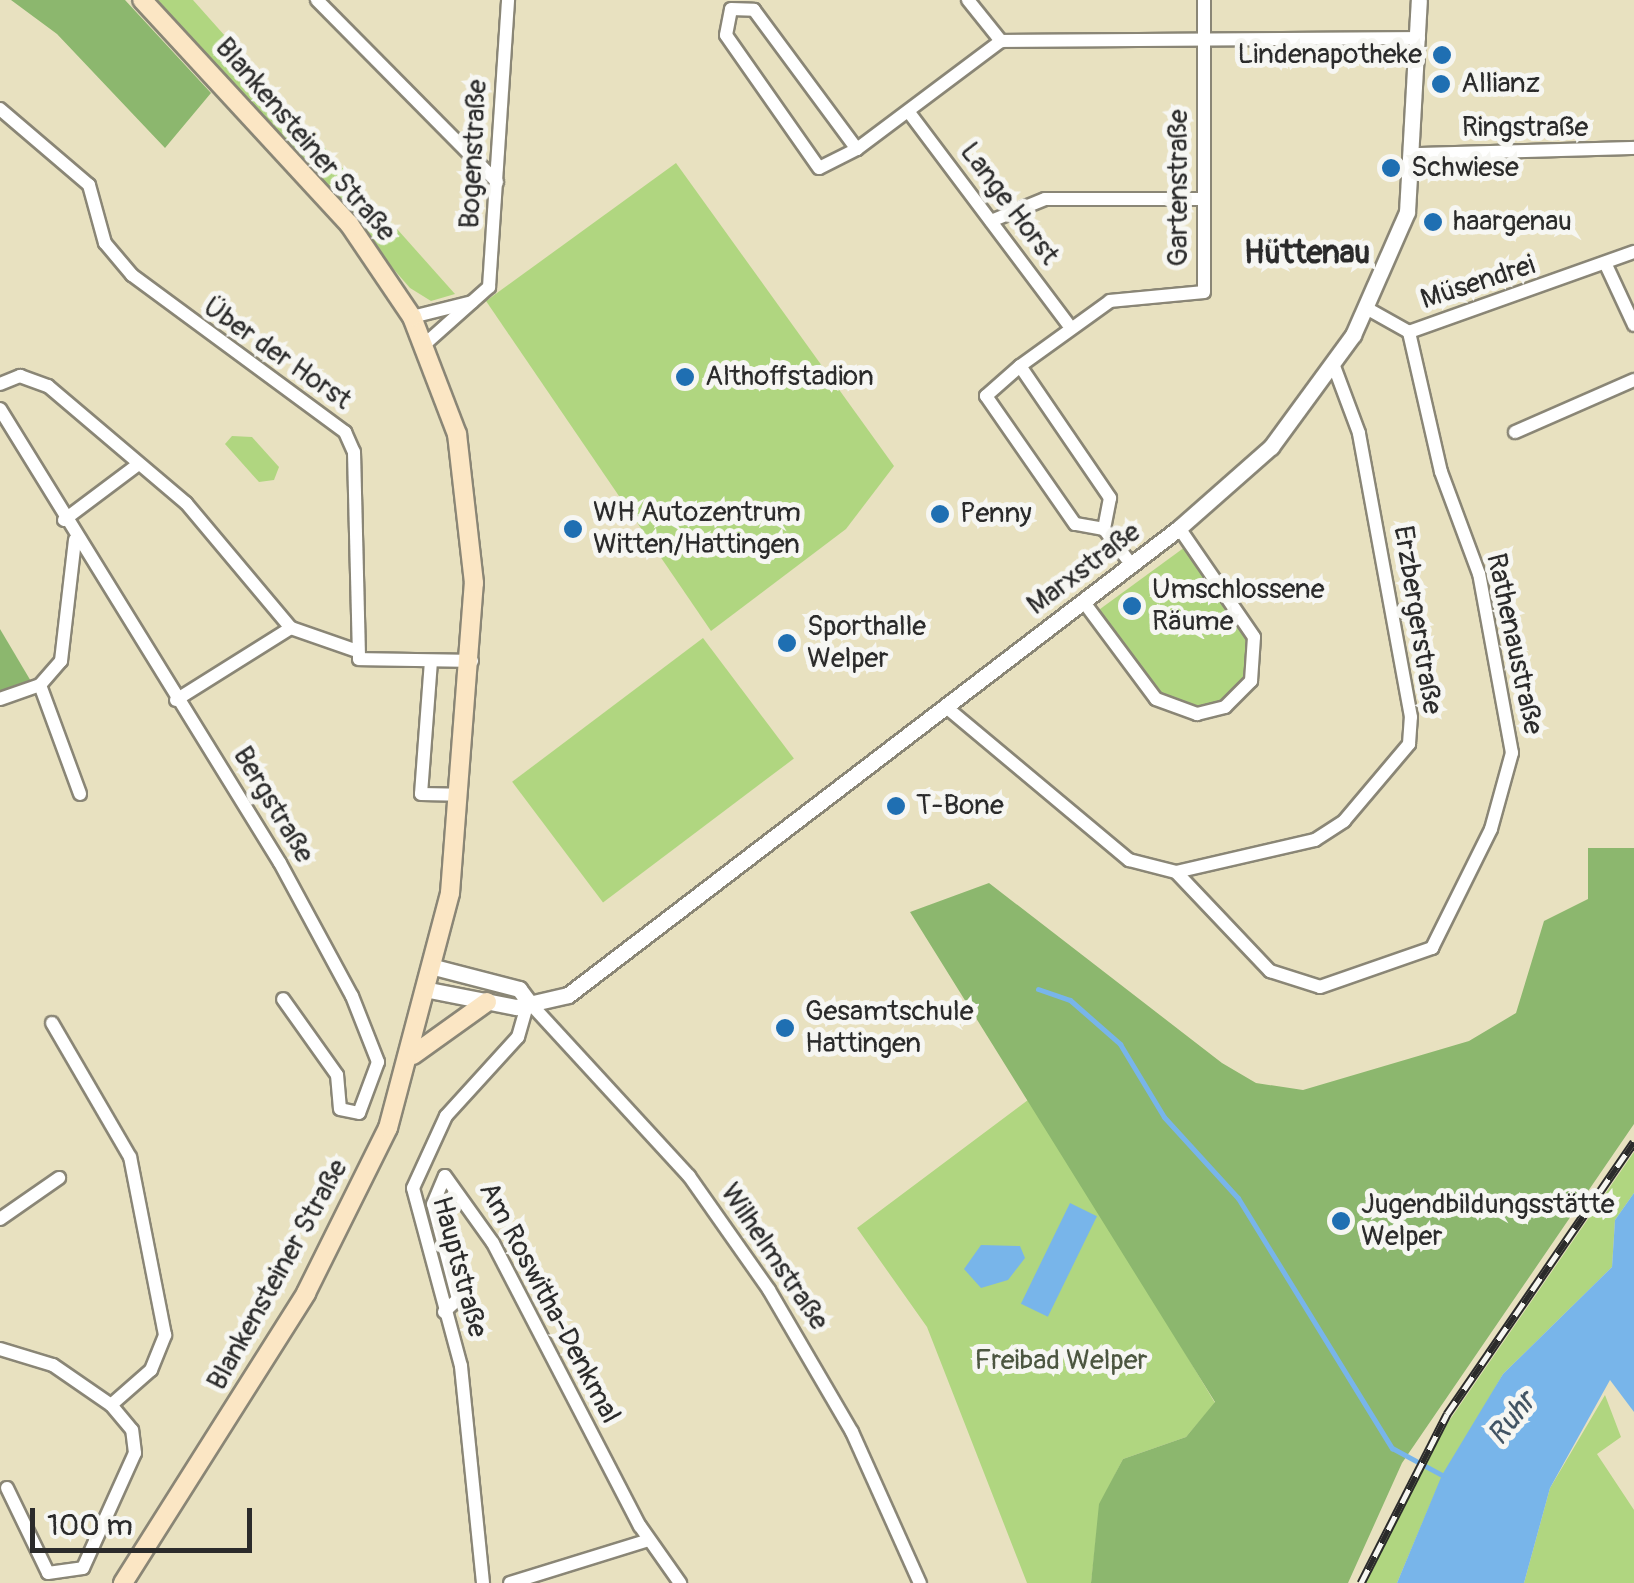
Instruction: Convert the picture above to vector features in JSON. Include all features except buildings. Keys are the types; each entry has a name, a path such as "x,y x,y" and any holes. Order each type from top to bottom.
{"main road":[{"name":"Blankensteiner Straße","path":"123,1583 306,1293 365,1179 413,1056 434,966 460,795 472,661 468,497 426,344 350,224 142,0"},
{"path":"413,1056 487,1002"}],"street":[{"path":"316,0 497,182"},
{"name":"Bogenstraße","path":"426,344 489,287 508,0"},
{"path":"968,0 1001,41"},
{"name":"Gartenstraße","path":"1068,324 1131,295 1204,292 1204,0"},
{"name":"Marxstraße","path":"429,990 487,1002 528,1001 578,988 1179,528 1271,447 1334,366 1368,309 1408,212 1416,154 1420,0"},
{"path":"857,149 754,10 728,5 726,35 819,168 857,149 911,115 1001,41 1419,38"},
{"name":"Über der Horst","path":"0,109 89,185 105,243 132,275 345,432 354,452 354,650"},
{"name":"Lange Horst","path":"911,115 1068,324"},
{"name":"Ringstraße","path":"1416,154 1634,148"},
{"path":"991,221 1046,199 1203,199"},
{"name":"Müsendrei","path":"1368,309 1409,332 1607,267 1634,252"},
{"path":"1607,267 1634,325"},
{"path":"412,317 472,302"},
{"path":"1068,324 986,396 1075,524 1104,529 1131,564"},
{"name":"Rathenaustraße","path":"1176,872 1270,971 1320,987 1432,948 1491,829 1513,763 1479,574 1427,426 1409,332"},
{"path":"1020,366 1110,498 1104,529"},
{"name":"Erzbergerstraße","path":"946,708 1129,860 1176,872 1326,836 1409,744 1406,682 1359,433 1334,366"},
{"path":"0,384 20,376 48,386 136,466 186,503 291,628 354,650 381,665 472,661"},
{"path":"1515,432 1634,380"},
{"name":"Bergstraße","path":"0,409 75,540 280,863 375,1047 376,1072 358,1113 340,1109 337,1075 283,999"},
{"path":"64,520 136,466"},
{"path":"1083,600 1156,699 1198,714 1226,708 1251,680 1254,637 1179,528"},
{"path":"0,699 40,686 68,637 75,540"},
{"path":"176,700 291,628"},
{"path":"431,661 420,794 460,795"},
{"path":"40,686 80,794"},
{"path":"434,966 519,989 528,1001"},
{"name":"Hauptstraße","path":"483,1583 461,1366 417,1226 415,1175 468,1085 518,1037 528,1001"},
{"name":"Wilhelmstraße","path":"528,1001 689,1176 768,1290 852,1432 920,1583"},
{"path":"52,1024 130,1157 160,1280 159,1358 112,1405"},
{"name":"Am Roswitha-Denkmal","path":"444,1312 458,1299 433,1204 444,1176 493,1243 649,1540 680,1583"},
{"path":"0,1218 59,1178"},
{"path":"0,1349 41,1359 112,1405 132,1430 135,1453 83,1568 48,1573 7,1488"},
{"path":"510,1583 649,1540"}],"green space":[{"path":"11,0 125,0 211,93 165,148 57,34"},
{"path":"158,0 193,0 455,294 431,301 410,288"},
{"name":"Althoffstadion","path":"676,163 894,466 846,529 711,631 486,301"},
{"path":"232,436 252,437 279,467 274,480 259,482 225,444"},
{"path":"1185,547 1252,639 1247,679 1225,702 1192,709 1157,693 1096,612"},
{"path":"0,629 32,683 15,690 0,690"},
{"path":"703,638 794,759 603,902 512,782"},
{"path":"1588,848 1634,848 1634,1124 1402,1463 1348,1583 1091,1583 1099,1504 1123,1459 1186,1437 1215,1402 910,912 989,883 1222,1063 1256,1083 1303,1090 1469,1041 1516,1013 1544,921 1588,899"},
{"name":"Freibad Welper","path":"1032,1097 1215,1403 1186,1437 1123,1459 1100,1504 1091,1583 1027,1583 927,1327 857,1228"},
{"path":"1634,1152 1634,1193 1615,1220 1612,1267 1503,1374 1435,1493 1397,1583 1365,1583 1416,1469"},
{"path":"1605,1395 1621,1437 1597,1454 1634,1510 1634,1583 1524,1583 1550,1488"}],"water":[{"name":"Ruhr","path":"1634,1193 1634,1412 1610,1380 1550,1488 1524,1583 1397,1583 1442,1475 1503,1374 1612,1267 1615,1220"},
{"path":"1070,1203 1097,1216 1048,1317 1021,1304"},
{"path":"981,1245 1020,1246 1025,1258 1008,1280 981,1288 964,1269"}],"waterway":[{"path":"1038,989 1070,1000 1120,1044 1164,1117 1238,1198 1392,1448 1442,1475"}],"railway":[{"path":"1361,1583 1447,1414 1634,1142"}],"place":[{"name":"Lindenapotheke","path":"1442,55"},
{"name":"Allianz","path":"1441,84"},
{"name":"Schwiese","path":"1391,168"},
{"name":"haargenau","path":"1433,222"},
{"name":"Althoffstadion","path":"685,377"},
{"name":"Penny","path":"940,514"},
{"name":"WH Autozentrum Witten/Hattingen","path":"573,529"},
{"name":"Umschlossene Räume","path":"1132,606"},
{"name":"Sporthalle Welper","path":"787,643"},
{"name":"T-Bone","path":"896,806"},
{"name":"Gesamtschule Hattingen","path":"785,1028"},
{"name":"Jugendbildungsstätte Welper","path":"1341,1221"}],"district":[{"name":"Hüttenau","path":"1307,253"}]}
